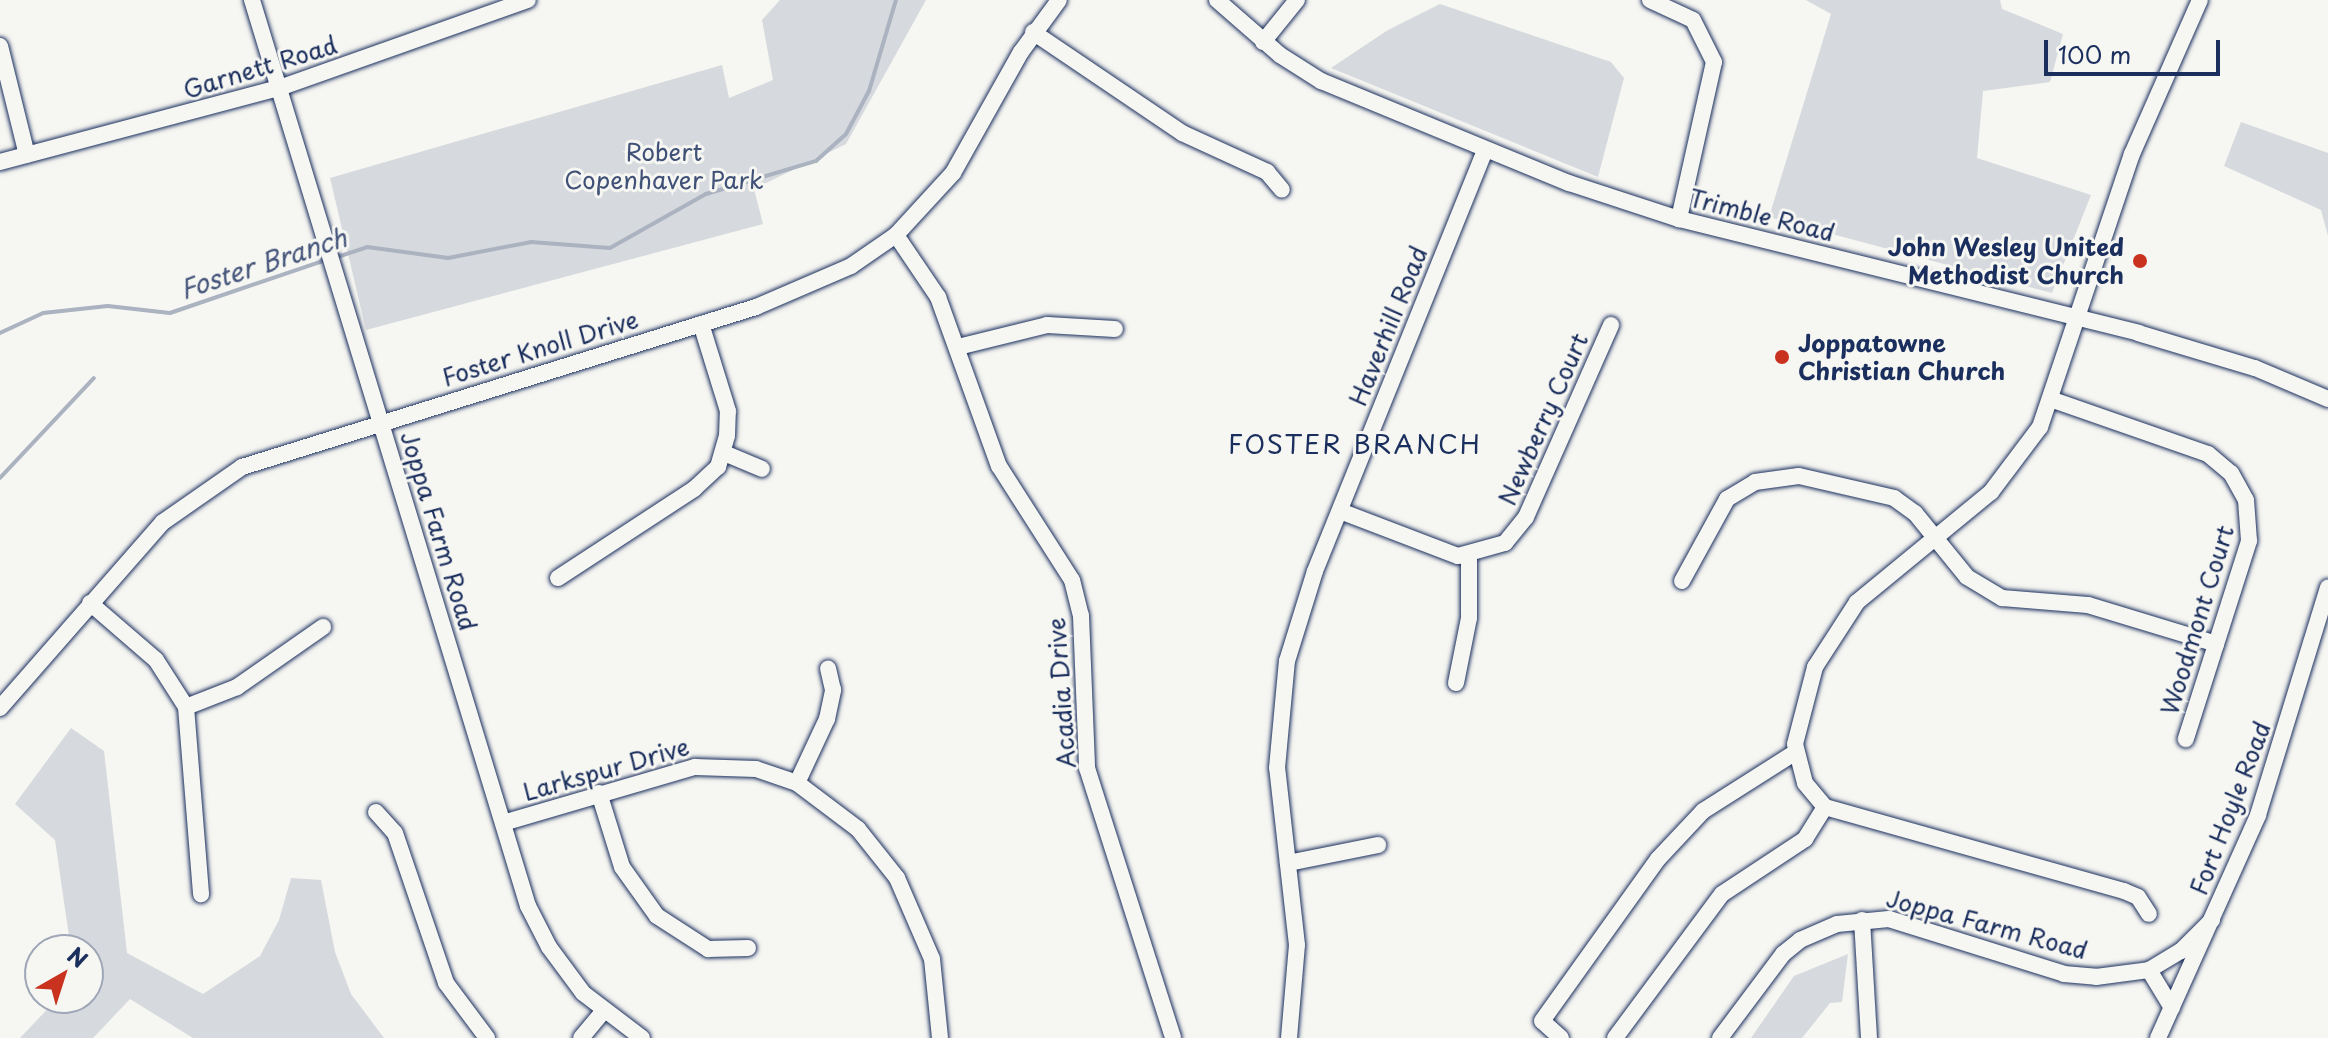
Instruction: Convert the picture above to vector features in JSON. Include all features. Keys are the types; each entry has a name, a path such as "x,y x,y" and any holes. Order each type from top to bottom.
{"street":[{"name":"Joppa Farm Road","path":"252,0 503,823 537,925 566,972 603,1012 642,1038"},
{"name":"Garnett Road","path":"0,162 279,88 528,0"},
{"name":"Foster Knoll Drive","path":"0,708 163,522 204,489 261,459 701,324 817,284 896,235 964,158 1033,32 1059,0"},
{"name":"Trimble Road","path":"1217,0 1263,42 1348,94 1485,150 1679,219 2213,355 2328,399"},
{"path":"1263,42 1297,0"},
{"path":"1650,0 1693,20 1714,62 1679,219"},
{"path":"2149,914 2138,897 2124,891 1825,807 1805,783 1796,752 1806,691 1831,635 1874,586 1936,538 2002,480 2053,400 2132,154 2200,0"},
{"path":"1033,32 1182,133 1267,172 1282,190"},
{"path":"0,46 27,155"},
{"name":"Haverhill Road","path":"1289,1038 1297,968 1277,768 1281,699 1296,624 1485,150"},
{"name":"Acadia Drive","path":"896,235 938,297 999,466 1057,552 1076,591 1087,768 1173,1038"},
{"path":"558,578 707,480 724,453 728,411 701,324"},
{"name":"Newberry Court","path":"1469,556 1505,543 1520,528 1611,325"},
{"path":"958,347 1034,327 1115,329"},
{"name":"Woodmont Court","path":"2053,400 2199,450 2238,482 2251,530 2186,739"},
{"path":"724,453 762,469"},
{"path":"1682,581 1727,499 1755,482 1783,476 1884,493 1915,513 1967,577 2002,598 2088,605 2216,644"},
{"path":"1340,511 1432,548 1469,556 1469,618 1456,683"},
{"name":"Fort Hoyle Road","path":"2158,1038 2212,920 2285,740 2328,588"},
{"path":"90,603 156,660 186,707 201,894"},
{"path":"186,707 237,687 323,627"},
{"path":"797,783 827,719 833,690 828,669"},
{"path":"1561,1038 1542,1021 1658,859 1703,811 1796,752"},
{"name":"Larkspur Drive","path":"503,823 599,793 710,765 756,769 797,783 858,829 897,878 932,959 940,1038"},
{"path":"599,793 622,867 657,916 708,949 748,948"},
{"path":"1615,1038 1722,894 1805,839 1825,807"},
{"path":"376,812 395,833 446,983 487,1038"},
{"path":"1288,863 1378,845"},
{"name":"Joppa Farm Road","path":"1720,1038 1771,968 1800,940 1862,920 1889,919 2064,974 2096,977 2149,970 2181,951 2212,920"},
{"path":"1862,920 1869,1038"},
{"path":"2149,970 2172,1008"},
{"path":"581,1038 603,1012"}],"green space":[{"name":"Robert Copenhaver Park","path":"780,0 926,0 846,144 754,189 763,224 366,330 330,178 722,65 729,98 773,80 762,20"},
{"path":"1806,0 2000,0 2002,9 2063,34 2050,82 1983,91 1977,158 2091,195 2052,293 1769,217 1831,14"},
{"path":"1440,4 1611,62 1624,78 1598,177 1331,68 1388,30"},
{"path":"2241,122 2328,153 2328,236 2321,210 2224,166"},
{"path":"71,728 104,751 127,953 203,994 260,956 279,920 291,878 321,880 335,952 351,994 384,1038 193,1038 130,999 93,1038 20,1038 43,1014 104,1014 104,934 69,934 55,840 15,804"},
{"path":"1848,954 1842,1002 1830,1003 1802,1038 1751,1038 1794,976"}],"waterway":[{"name":"Foster Branch","path":"334,258 367,247 448,258 531,242 610,248 706,194 816,161 846,134 869,91 896,0"},
{"name":"Foster Branch","path":"0,333 43,313 108,306 170,313 326,260"},
{"path":"0,478 94,378"}],"place":[{"name":"John Wesley United Methodist Church","path":"2140,261"},
{"name":"Joppatowne Christian Church","path":"1782,357"}],"district":[{"name":"FOSTER BRANCH","path":"1355,444"}]}
